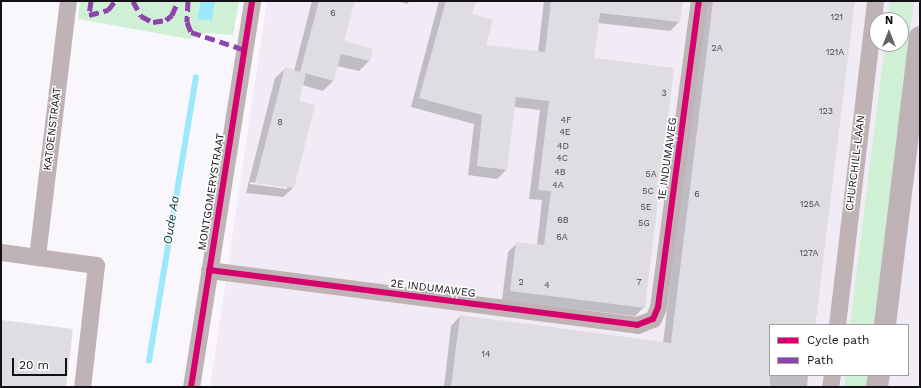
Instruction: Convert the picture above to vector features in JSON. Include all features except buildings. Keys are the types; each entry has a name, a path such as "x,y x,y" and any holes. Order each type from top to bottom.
{"street":[{"name":"KATOENSTRAAT","path":"37,256 68,1"},
{"name":"MONTGOMERYSTRAAT","path":"191,387 252,1"},
{"name":"1E INDUMAWEG","path":"653,319 658,307 699,1"},
{"name":"CHURCHILL-LAAN","path":"838,324 876,1"},
{"path":"885,324 920,37"},
{"path":"1,252 96,265 82,387"},
{"name":"2E INDUMAWEG","path":"209,270 637,325 653,319"},
{"path":"830,387 832,376"},
{"path":"877,387 879,376"}],"shaded area":[{"path":"267,1 920,1 920,387 210,387"}],"green space":[{"path":"80,1 201,1 198,19 211,21 215,1 239,1 233,35 206,33 189,39 78,19"},
{"path":"890,1 914,1 909,43 909,12 889,12"},
{"path":"884,52 908,52 875,324 850,324"},
{"path":"845,376 869,376 869,387 845,387"}],"water":[{"path":"201,1 215,1 212,21 197,19"}],"waterway":[{"name":"Oude Aa","path":"149,361 196,78"}],"marked path":[{"path":"91,1 89,15 108,10 115,1"},
{"path":"133,1 141,16 153,22 166,20 172,15 178,1"},
{"path":"188,1 187,22 191,32 245,50"}],"cycle path":[{"path":"191,387 252,1"},
{"path":"209,270 637,325 653,319 658,307 699,1"}]}
